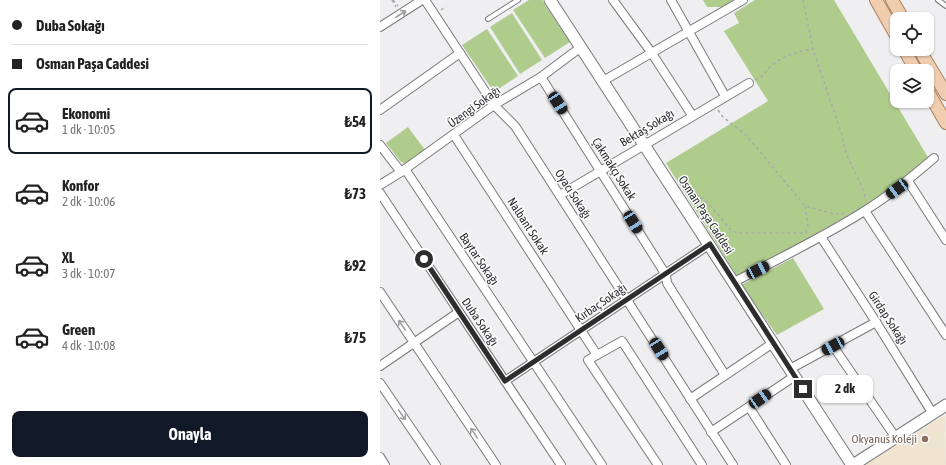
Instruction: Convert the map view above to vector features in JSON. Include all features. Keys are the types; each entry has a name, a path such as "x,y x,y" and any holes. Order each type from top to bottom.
{"main road":[{"name":"Osman Paşa Caddesi","path":"550,0 710,244 852,465"},
{"path":"876,0 890,25"},
{"path":"892,0 899,12"},
{"path":"924,56 946,94"},
{"path":"934,102 946,123"},
{"path":"852,465 946,405"}],"street":[{"path":"380,27 423,0"},
{"name":"Oyacı Sokağı","path":"423,0 494,105 515,126 733,465"},
{"path":"613,0 652,52 692,115"},
{"path":"671,0 725,96"},
{"path":"603,81 743,0"},
{"name":"Üzengi Sokağı","path":"380,185 403,171 494,105 540,77 582,48"},
{"path":"380,110 460,53"},
{"name":"Çakmakçı Sokak","path":"540,77 601,170 666,274 668,283 725,375"},
{"name":"Bektaş Sokağı","path":"560,195 748,83"},
{"name":"Nalbant Sokak","path":"454,135 597,355"},
{"name":"Baytar Sokağı","path":"380,145 403,171 602,465"},
{"path":"734,282 821,237 865,211 908,181 934,158"},
{"path":"908,181 946,240"},
{"name":"Duba Sokağı","path":"380,193 561,465"},
{"path":"865,211 946,335"},
{"name":"Girdap Sokağı","path":"821,237 933,414"},
{"name":"Kırbaç Sokağı","path":"505,381 710,244"},
{"path":"380,292 496,465"},
{"path":"380,366 459,312"},
{"path":"711,432 749,407 792,373 833,346 876,322"},
{"path":"658,465 588,360 622,341 702,465"},
{"path":"690,399 773,342"},
{"path":"833,346 896,438"},
{"path":"380,383 434,463 425,465"},
{"path":"749,407 786,465"},
{"path":"380,457 385,465"}],"lane":[{"path":"488,19 518,0"},
{"path":"938,0 946,6"}],"path":[{"path":"393,0 397,7"},
{"path":"803,0 813,49 843,138 845,153 863,188 866,201 865,211"},
{"path":"748,83 764,76 769,68 780,60 796,52 813,49"},
{"path":"714,103 723,118 746,135 805,206 808,224 806,245"},
{"path":"674,190 685,190 701,197 731,230 737,233 807,233"},
{"path":"805,206 834,214 848,214 855,216"}],"shaded area":[{"name":"Okyanus Koleji","path":"945,415 946,465 863,465 866,463"}],"green space":[{"path":"529,0 542,0 570,42 545,58 513,10"},
{"path":"703,0 733,0 723,7 707,7"},
{"path":"755,0 834,0 890,94 890,108 899,108 929,159 876,199 793,247 737,276 666,163 768,101 724,31 739,23 734,13"},
{"path":"512,13 542,60 520,74 490,27"},
{"path":"487,29 518,76 494,92 462,45"},
{"path":"408,127 425,150 405,164 400,161 386,143"},
{"path":"793,258 824,309 777,335 741,285"}],"place":[{"name":"Okyanus Koleji","path":"925,439"}],"route":[{"path":"424,259 505,381 710,244 803,389"}]}
